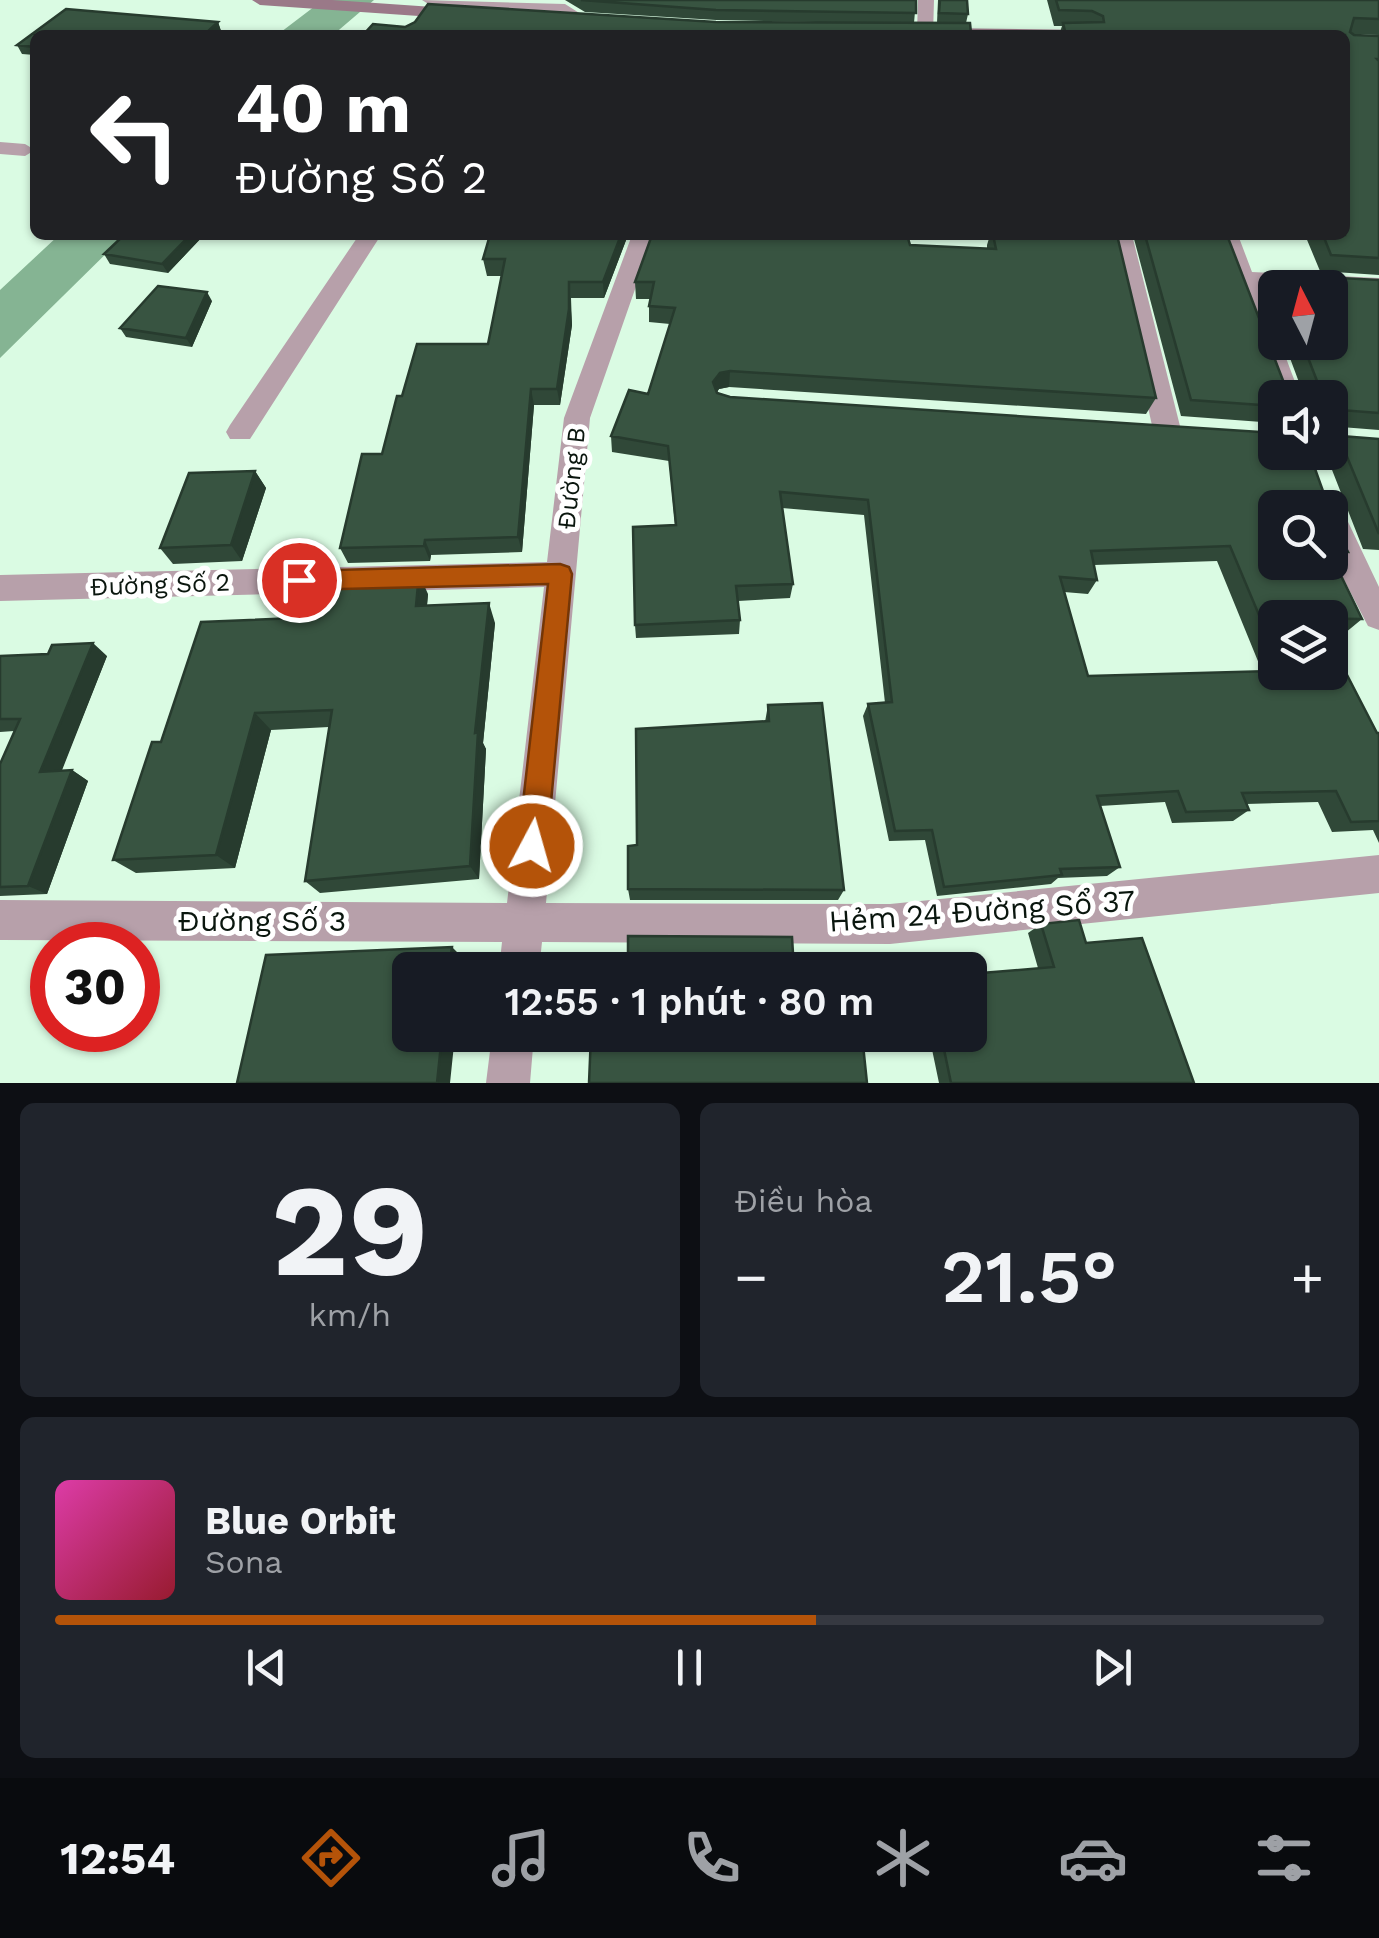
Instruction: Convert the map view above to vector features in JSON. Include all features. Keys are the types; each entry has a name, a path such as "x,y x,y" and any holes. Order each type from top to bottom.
{"main road":[{"path":"260,0 594,22"}],"street":[{"path":"917,30 926,0"},
{"path":"0,148 26,150"},
{"path":"240,432 367,240"},
{"name":"Đường B","path":"521,952 577,418 641,240"},
{"path":"1122,240 1157,430 1203,432"},
{"path":"1229,240 1282,380"},
{"path":"1245,278 1379,286"},
{"path":"1348,560 1379,616"},
{"name":"Đường Số 2","path":"0,588 560,574"},
{"name":"Hẻm 24 Đường Sổ 37","path":"524,923 890,924 1379,874"},
{"name":"Đường Số 3","path":"0,920 524,923"},
{"path":"508,1083 511,1052"}],"lane":[{"path":"430,0 564,9 594,22"}],"shaded area":[{"path":"323,0 374,0 339,30 284,30"},
{"path":"54,240 120,240 0,358 0,290"}],"building":[{"path":"581,0 916,0 916,13 716,10"},
{"path":"940,0 967,0 968,14 939,13"},
{"path":"1056,0 1379,0 1379,19 1354,18 1350,32 1065,30 1063,23 1104,22 1103,16 1092,11 1059,10"},
{"path":"428,4 716,22 970,23 971,30 368,30 373,24 405,27 415,22"},
{"path":"66,9 218,22 209,30 37,30"},
{"path":"1350,32 1379,36 1379,258 1331,255 1325,240 1350,240"},
{"path":"30,35 30,46 17,45"},
{"path":"119,240 185,240 162,264 104,254"},
{"path":"489,240 619,240 603,282 569,282 569,309 557,389 531,389 518,537 425,540 424,546 340,548 362,454 382,454 397,396 402,396 417,344 488,344 505,259 483,259"},
{"path":"650,240 908,240 910,245 996,249 994,240 1118,240 1156,398 730,371 720,373 713,382 717,393 730,397 1258,432 1258,470 1315,470 1323,490 1258,490 1258,580 1343,580 1362,619 1348,619 1348,600 1258,600 1258,613 1230,546 1091,551 1097,580 1060,577 1088,676 1258,671 1258,690 1348,690 1348,677 1379,733 1379,821 1351,822 1336,791 1242,793 1249,810 1186,812 1178,791 1097,796 1120,867 1060,869 1062,875 944,887 932,830 895,831 868,704 892,702 868,500 780,492 793,584 736,586 740,620 635,625 633,527 676,525 668,446 611,436 629,390 648,394 675,308 649,306 654,282 635,282"},
{"path":"1146,240 1229,240 1258,315 1258,360 1275,360 1283,380 1258,380 1258,405 1191,400"},
{"path":"1348,278 1379,280 1379,413 1348,411 1348,380 1317,380 1309,360 1348,360"},
{"path":"158,286 207,292 186,338 120,328"},
{"path":"1348,437 1379,439 1379,534 1348,459"},
{"path":"255,471 231,545 160,548 189,473"},
{"path":"419,574 416,606 489,603 475,733 478,732 470,866 305,881 332,710 255,713 216,855 113,860 152,742 161,742 201,622 320,617 330,576"},
{"path":"93,643 40,772 72,770 28,886 0,887 0,764 20,719 0,719 0,656 48,654 52,645"},
{"path":"822,703 844,890 628,889 628,846 637,845 636,729 769,721 768,705"},
{"path":"1079,920 1086,943 1142,938 1194,1083 951,1083 945,1052 987,1052 987,973 1054,967 1041,924"},
{"path":"628,936 792,937 793,952 628,952"},
{"path":"452,947 451,952 392,952 392,1052 440,1052 437,1083 237,1083 266,955"},
{"path":"590,1052 864,1052 867,1083 589,1083"}],"route":[{"path":"299,580 560,574 532,846"}]}
